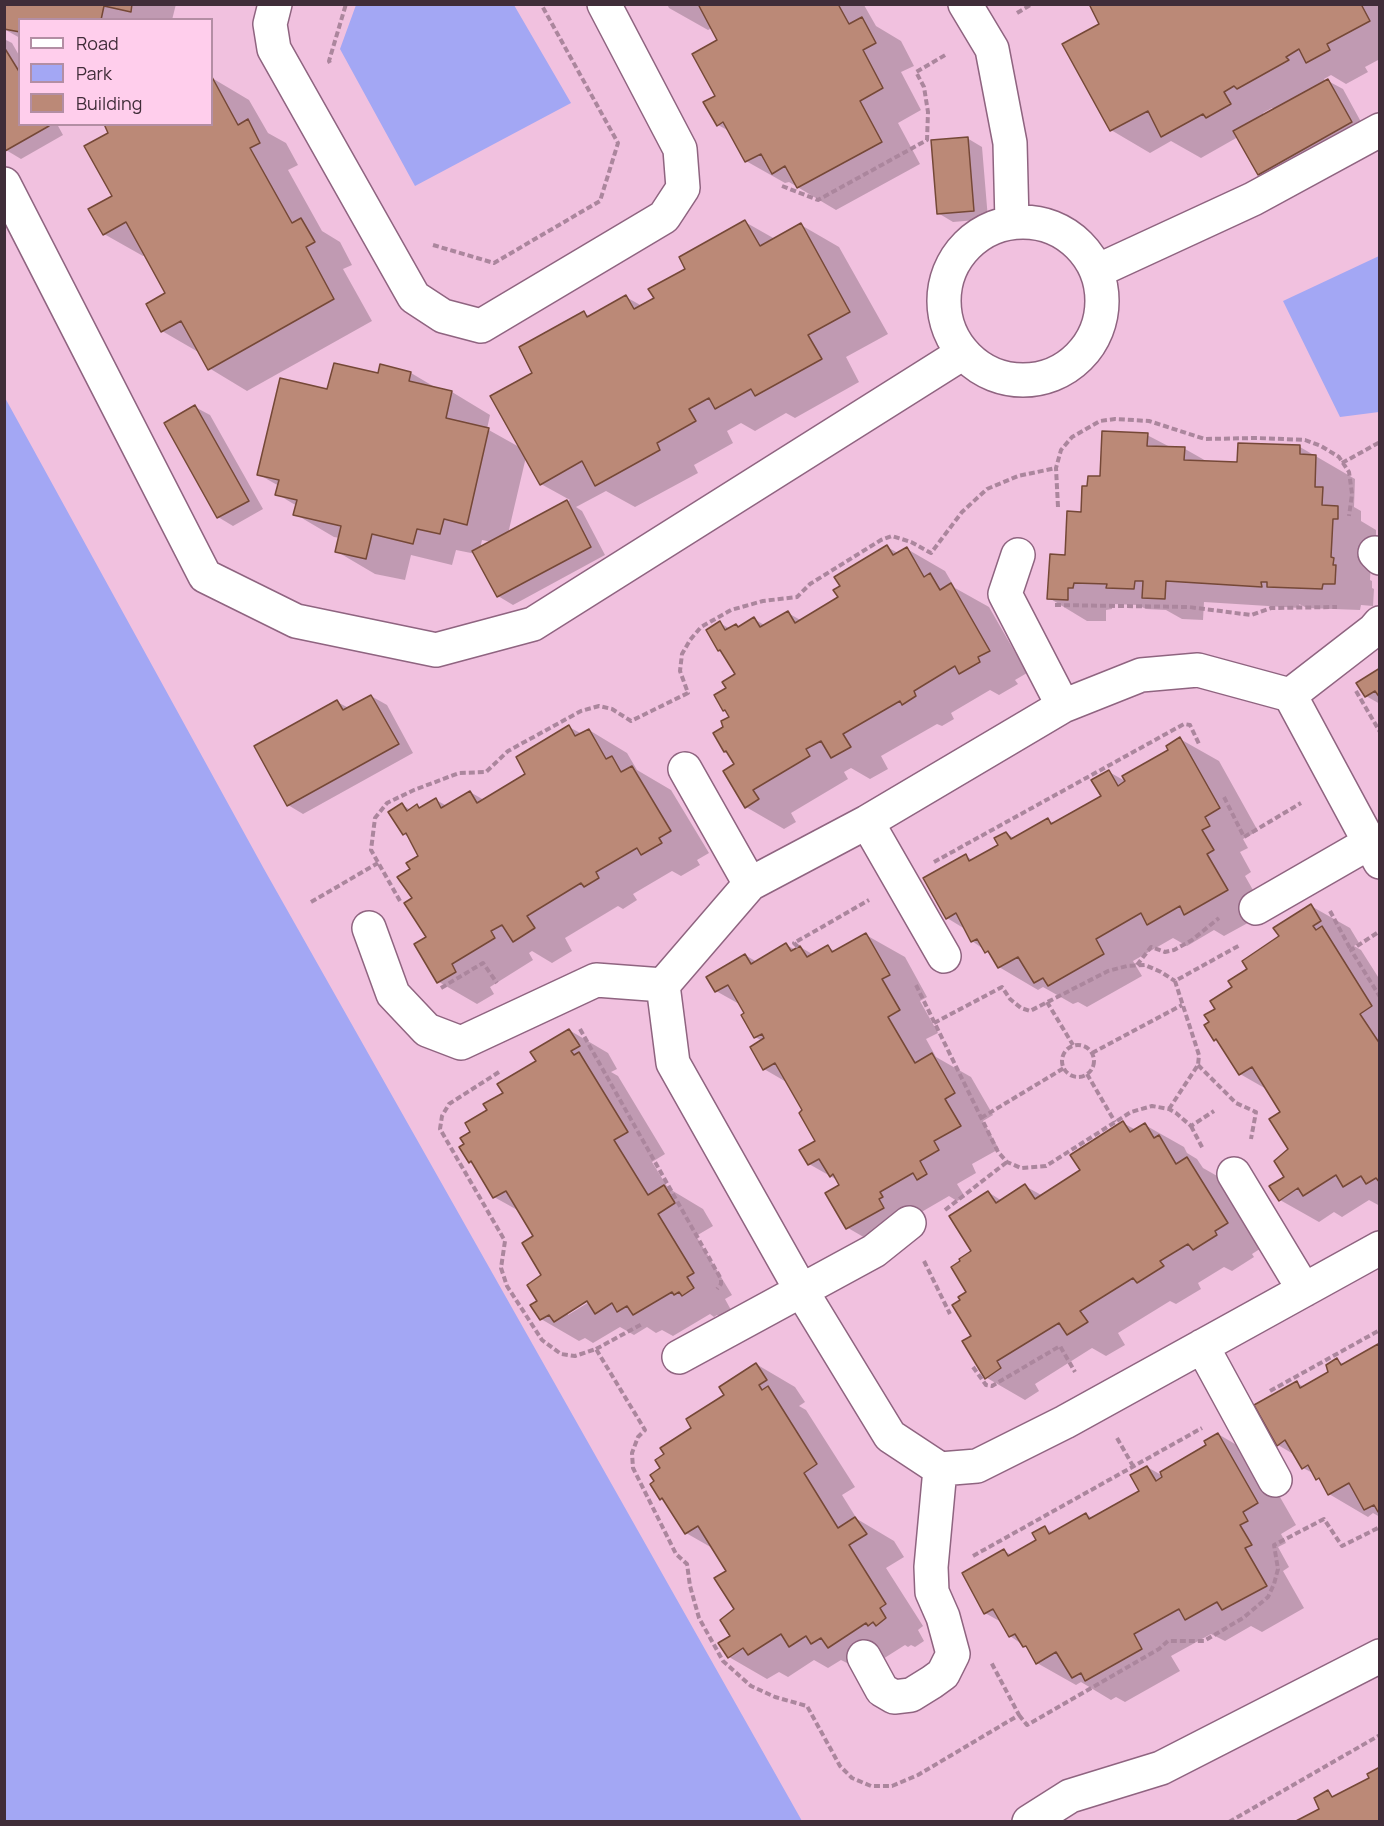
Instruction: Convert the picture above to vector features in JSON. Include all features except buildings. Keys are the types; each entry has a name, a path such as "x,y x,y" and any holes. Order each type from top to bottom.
{"lane":[{"path":"275,4 270,24 274,49 414,297 443,316 481,326 664,217 683,188 680,149 604,4"},
{"path":"965,4 992,49 1010,143 1012,222"},
{"path":"1096,271 1253,199 1380,130"},
{"path":"4,184 205,576 296,621 436,650 533,624 963,353"},
{"path":"1012,222 1038,223 1063,232 1083,248 1096,271 1102,295 1100,320 1090,343 1074,362 1053,375 1029,380 1005,378 982,369 963,353 950,333 944,309 945,285 954,262 969,243 989,229 1012,222"},
{"path":"1018,555 1005,594 1063,706"},
{"path":"1290,694 1380,623"},
{"path":"1241,910 1374,852 1290,694 1198,670 1141,675 1063,706 867,822 750,884 663,985 673,1063 801,1290 890,1437 940,1469 977,1466 1065,1422 1380,1248"},
{"path":"685,769 750,884"},
{"path":"867,822 944,956"},
{"path":"369,928 393,994 427,1030 461,1043 596,980 663,985"},
{"path":"1242,1160 1304,1290"},
{"path":"679,1357 874,1251 909,1223"},
{"path":"1202,1346 1275,1480"},
{"path":"864,1656 882,1690 894,1697 911,1695 943,1674 953,1654 943,1617 932,1592 931,1567 940,1469"},
{"path":"1029,1821 1070,1796 1161,1768 1380,1656"}],"path":[{"path":"334,71 329,61 346,4"},
{"path":"428,236 433,246 494,263 600,201 618,143 541,4"},
{"path":"782,186 818,200 927,140 928,112 924,87 916,72 947,54"},
{"path":"1058,507 1056,468 1061,450 1072,437 1100,421 1115,419 1149,421 1205,439 1305,440 1339,458 1349,472 1352,494 1349,516"},
{"path":"1342,463 1380,442"},
{"path":"400,901 371,850 375,818 387,803 459,773 486,772 508,751 581,711 599,706 612,709 631,722 688,693 680,671 682,654 701,627 731,610 763,601 797,597 810,584 881,540 892,536 911,542 931,553 962,512 987,489 1018,476 1056,468"},
{"path":"1049,605 1189,607 1251,615 1271,608 1348,607"},
{"path":"1352,683 1380,732"},
{"path":"934,862 1184,724 1190,725 1199,744"},
{"path":"1224,797 1244,837 1301,803"},
{"path":"310,902 378,863"},
{"path":"798,947 794,943 874,897"},
{"path":"1326,903 1380,997"},
{"path":"1137,965 1151,947 1165,952 1174,950 1241,910"},
{"path":"1351,950 1377,933"},
{"path":"1175,981 1240,945"},
{"path":"439,989 483,963 498,986"},
{"path":"934,1023 1002,987 1010,999 1021,1008 1030,1011 1108,971 1127,966 1145,965 1175,981 1199,1055 1198,1065 1169,1109"},
{"path":"914,981 998,1152 1007,1162 1021,1168 1046,1166 1131,1112 1152,1106 1169,1109 1191,1126 1214,1111"},
{"path":"1047,1002 1073,1045"},
{"path":"1092,1053 1182,1005"},
{"path":"579,1026 721,1280 718,1288 709,1293"},
{"path":"1073,1045 1084,1046 1092,1053 1093,1067 1087,1074 1071,1076 1064,1068 1062,1057 1073,1045"},
{"path":"496,1064 500,1071 449,1104 442,1116 440,1129 506,1241 501,1268 507,1286 542,1340 561,1354 576,1356 596,1349 642,1324"},
{"path":"1198,1065 1236,1103 1256,1112 1242,1160"},
{"path":"981,1118 1064,1068"},
{"path":"1087,1074 1115,1122"},
{"path":"1267,1392 1380,1330"},
{"path":"973,1367 986,1385 992,1386 1060,1346 1078,1378"},
{"path":"596,1349 645,1430 638,1437 632,1453 633,1468 676,1554 687,1564 690,1586 699,1618 723,1661 751,1686 775,1697 807,1706 840,1766 852,1778 870,1786 892,1786 918,1775 1019,1715"},
{"path":"965,1561 1203,1428"},
{"path":"1115,1435 1133,1466"},
{"path":"987,1655 1019,1715 1027,1725 1159,1649 1168,1641 1204,1641 1243,1618 1268,1596 1274,1584 1278,1569 1274,1545 1324,1519 1342,1546 1380,1527"},
{"path":"1229,1821 1380,1735"}],"green space":[{"path":"356,5 514,5 571,103 415,186 340,49"},
{"path":"1379,256 1379,412 1340,417 1283,301"},
{"path":"4,396 264,869 802,1821 5,1821"}]}
